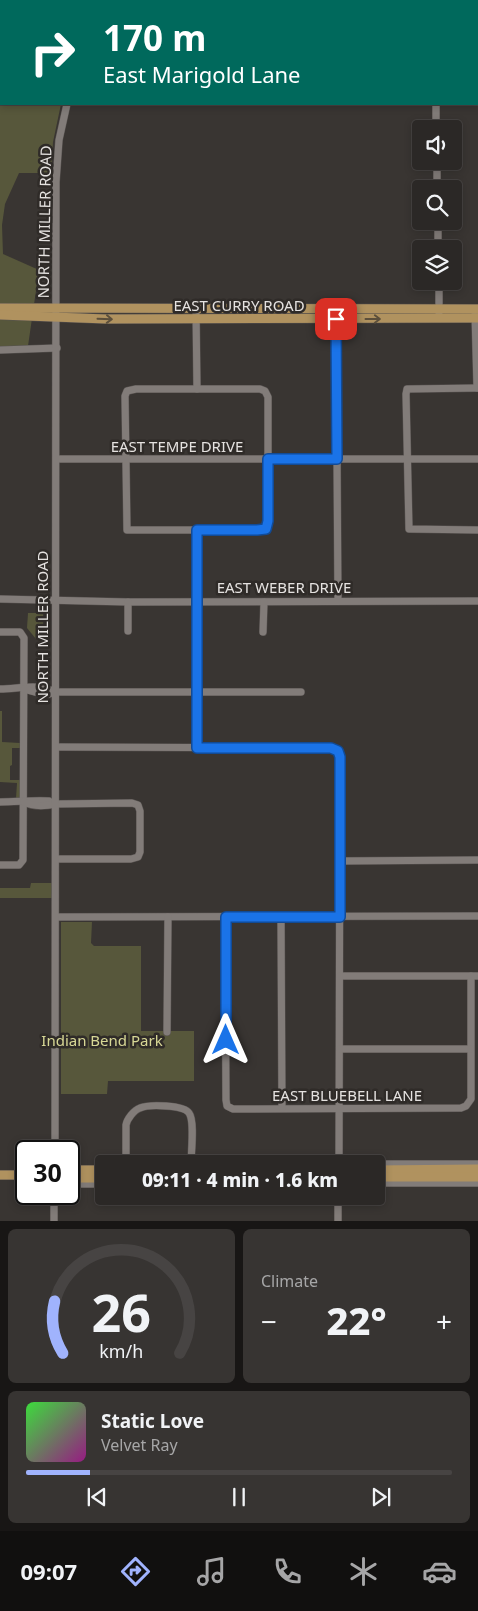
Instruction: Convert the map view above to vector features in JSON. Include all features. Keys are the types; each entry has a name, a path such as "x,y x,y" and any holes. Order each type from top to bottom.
{"main road":[{"name":"EAST CURRY ROAD","path":"0,308 56,312 106,319 477,318"},
{"name":"EAST CURRY ROAD","path":"0,315 196,309 477,309"},
{"path":"385,1170 478,1169"},
{"path":"80,1170 95,1170"},
{"path":"0,1175 15,1175"},
{"path":"385,1178 478,1177"},
{"path":"80,1178 95,1178"}],"street":[{"name":"NORTH MILLER ROAD","path":"55,1140 57,155 67,105"},
{"path":"436,105 436,120"},
{"path":"439,290 440,318"},
{"path":"196,309 196,389"},
{"path":"336,309 338,601"},
{"path":"477,309 477,388 406,389 406,459 409,529 478,530"},
{"path":"0,350 57,348"},
{"path":"196,389 265,390 268,397 268,521 266,529 127,530 127,390 196,389"},
{"name":"EAST TEMPE DRIVE","path":"57,460 478,459"},
{"path":"197,530 197,748"},
{"name":"EAST WEBER DRIVE","path":"0,599 128,602 478,601"},
{"path":"128,602 128,631"},
{"path":"263,632 264,602"},
{"path":"0,632 20,632 23,635 24,688 23,860 19,865 0,864"},
{"path":"0,689 24,688 30,692 38,689 46,695 56,692 301,692"},
{"path":"56,747 331,748 338,751 340,757 339,1155"},
{"path":"0,802 33,802 48,806 56,804 138,805 140,811 140,852 138,857 131,859 56,859"},
{"path":"340,861 478,860"},
{"path":"56,917 478,916"},
{"path":"167,1032 168,917"},
{"name":"EAST BLUEBELL LANE","path":"226,917 225,1080 227,1106 233,1109 461,1108 466,1106 471,1099 470,1049"},
{"path":"282,917 282,1108"},
{"path":"340,976 474,976 470,1049 340,1049"},
{"path":"126,1155 126,1122 137,1110 143,1107 176,1107 187,1110 192,1119 191,1155"},
{"path":"385,1164 478,1164"},
{"path":"385,1183 478,1183"},
{"path":"80,1184 95,1184"},
{"path":"54,1205 54,1221"},
{"path":"338,1205 338,1221"}],"green space":[{"path":"0,105 61,105 53,142 51,173 19,173 5,204 2,225 3,254 39,270 28,346 0,347"},
{"path":"28,613 43,613 43,639 36,639 27,628"},
{"path":"0,711 2,711 2,742 20,743 20,748 12,748 12,765 10,766 10,780 20,780 20,797 18,798 16,798 17,783 0,782"},
{"path":"31,883 56,883 56,898 0,898 0,888 30,888"},
{"name":"Indian Bend Park","path":"61,922 92,922 91,943 94,946 141,946 141,1031 194,1031 194,1081 108,1081 107,1094 61,1094"}],"route":[{"path":"226,1040 226,917 340,917 340,757 338,751 331,748 197,748 197,530 266,529 268,521 268,459 337,459 336,319"}]}
